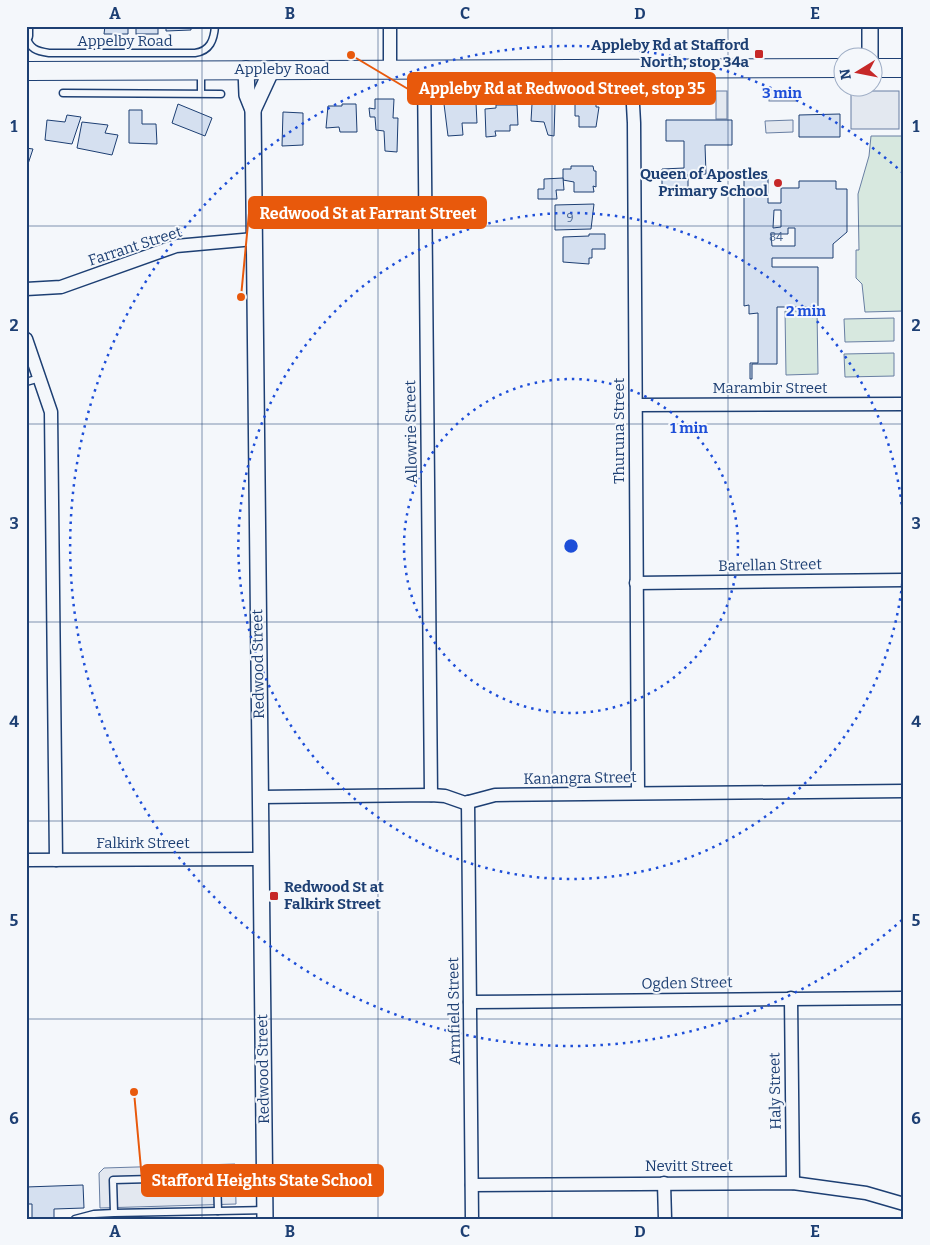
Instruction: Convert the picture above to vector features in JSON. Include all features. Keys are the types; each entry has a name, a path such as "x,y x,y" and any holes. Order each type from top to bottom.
{"main road":[{"name":"Appleby Road","path":"26,71 832,68"},
{"path":"882,68 904,68"}],"street":[{"path":"26,26 26,36"},
{"path":"390,26 390,69"},
{"path":"870,26 870,48"},
{"name":"Redwood Street","path":"246,69 247,95 252,110 265,1214"},
{"name":"Redwood Street","path":"252,110 272,69"},
{"name":"Allowrie Street","path":"424,69 431,795"},
{"name":"Thuruna Street","path":"631,69 636,405 638,793"},
{"name":"Farrant Street","path":"26,288 61,287 176,246 254,239"},
{"path":"26,339 50,404 52,425 56,860"},
{"name":"Marambir Street","path":"636,405 904,404"},
{"name":"Barellan Street","path":"636,583 904,580"},
{"name":"Kanangra Street","path":"260,797 431,795 468,802 488,795 904,791"},
{"name":"Armfield Street","path":"468,802 472,1219"},
{"name":"Falkirk Street","path":"26,860 261,859"},
{"name":"Haly Street","path":"791,998 793,1183"},
{"name":"Ogden Street","path":"470,1002 904,998"},
{"path":"664,1183 665,1219"},
{"name":"Nevitt Street","path":"472,1185 793,1183 866,1193 904,1204"}],"lane":[{"name":"Appelby Road","path":"26,36 29,45 35,50 50,53 195,53 205,50 212,43 215,26"},
{"path":"201,70 201,92"},
{"name":"Appleby Road","path":"63,93 201,92 222,94"},
{"path":"26,382 40,378"},
{"path":"114,1213 113,1180 264,1176"},
{"path":"217,1178 218,1211"},
{"path":"75,1219 94,1214 114,1213 218,1211 265,1214"}],"shaded area":[{"path":"769,90 797,90 797,101 769,101"},
{"path":"716,91 727,91 727,119 716,119"},
{"path":"882,91 899,91 899,129 851,129 851,98 882,98"},
{"path":"793,120 793,132 766,133 765,121"},
{"path":"871,136 902,136 904,311 865,312 862,284 856,278 856,250 859,250 858,194 869,156"},
{"path":"785,311 817,311 818,374 786,375"},
{"path":"894,318 894,341 845,342 844,319"},
{"path":"894,353 894,376 845,377 844,354"},
{"path":"235,1164 236,1204 100,1208 99,1173 104,1168"}],"building":[{"path":"105,26 128,26 128,34 104,34"},
{"path":"136,26 158,26 158,34 136,34"},
{"path":"166,26 191,26 191,30 166,31"},
{"path":"375,99 394,99 393,118 398,118 397,152 385,151 384,131 376,130 375,117 370,117 369,108 375,109"},
{"path":"575,101 596,101 596,107 599,107 596,127 579,127 579,116 575,116"},
{"path":"476,103 477,123 462,123 463,135 448,136 444,104"},
{"path":"178,104 212,118 205,136 172,123"},
{"path":"342,104 356,104 357,132 340,132 339,127 326,128 328,106 342,106"},
{"path":"532,104 555,104 554,136 548,135 544,122 531,121"},
{"path":"496,105 517,105 518,125 510,125 510,131 495,131 496,136 486,137 485,109 496,108"},
{"path":"129,110 142,110 142,124 156,124 157,144 129,143"},
{"path":"283,112 303,113 303,145 282,146"},
{"path":"840,114 840,137 799,137 799,115"},
{"path":"67,115 81,117 72,144 45,140 47,120 65,122"},
{"path":"666,120 732,120 732,145 705,145 706,174 688,174 688,192 662,192 662,169 684,168 684,141 666,141"},
{"path":"82,122 108,125 105,133 118,135 112,155 77,148"},
{"path":"26,148 33,149 26,170"},
{"path":"571,166 593,166 594,171 596,171 596,187 593,186 594,192 574,192 574,182 563,180 563,169 571,169"},
{"path":"744,173 768,173 768,203 781,203 781,188 799,188 799,181 836,181 836,189 847,189 847,232 833,244 833,258 772,258 772,267 818,267 818,307 777,307 777,364 752,364 752,379 750,379 750,363 758,363 758,313 749,314 749,305 744,306","holes":["774,210 781,210 781,227 773,228","788,228 795,228 795,246 772,246 771,234 788,234"]},
{"path":"563,178 564,190 556,190 557,199 538,199 538,189 544,189 544,179"},
{"path":"594,204 591,229 555,230 555,205"},
{"path":"589,234 605,234 605,249 592,249 592,258 589,258 589,264 563,262 563,237 589,236"},
{"path":"83,1185 84,1208 54,1209 54,1219 32,1219 32,1204 26,1204 26,1187"}],"place":[{"name":"Appleby Rd at Stafford North, stop 34a","path":"759,54"},
{"name":"Appleby Rd at Redwood Street, stop 35","path":"351,55"},
{"name":"Queen of Apostles Primary School","path":"778,183"},
{"name":"Redwood St at Farrant Street","path":"241,297"},
{"name":"Redwood St at Falkirk Street","path":"274,896"},
{"name":"Stafford Heights State School","path":"134,1092"}]}
